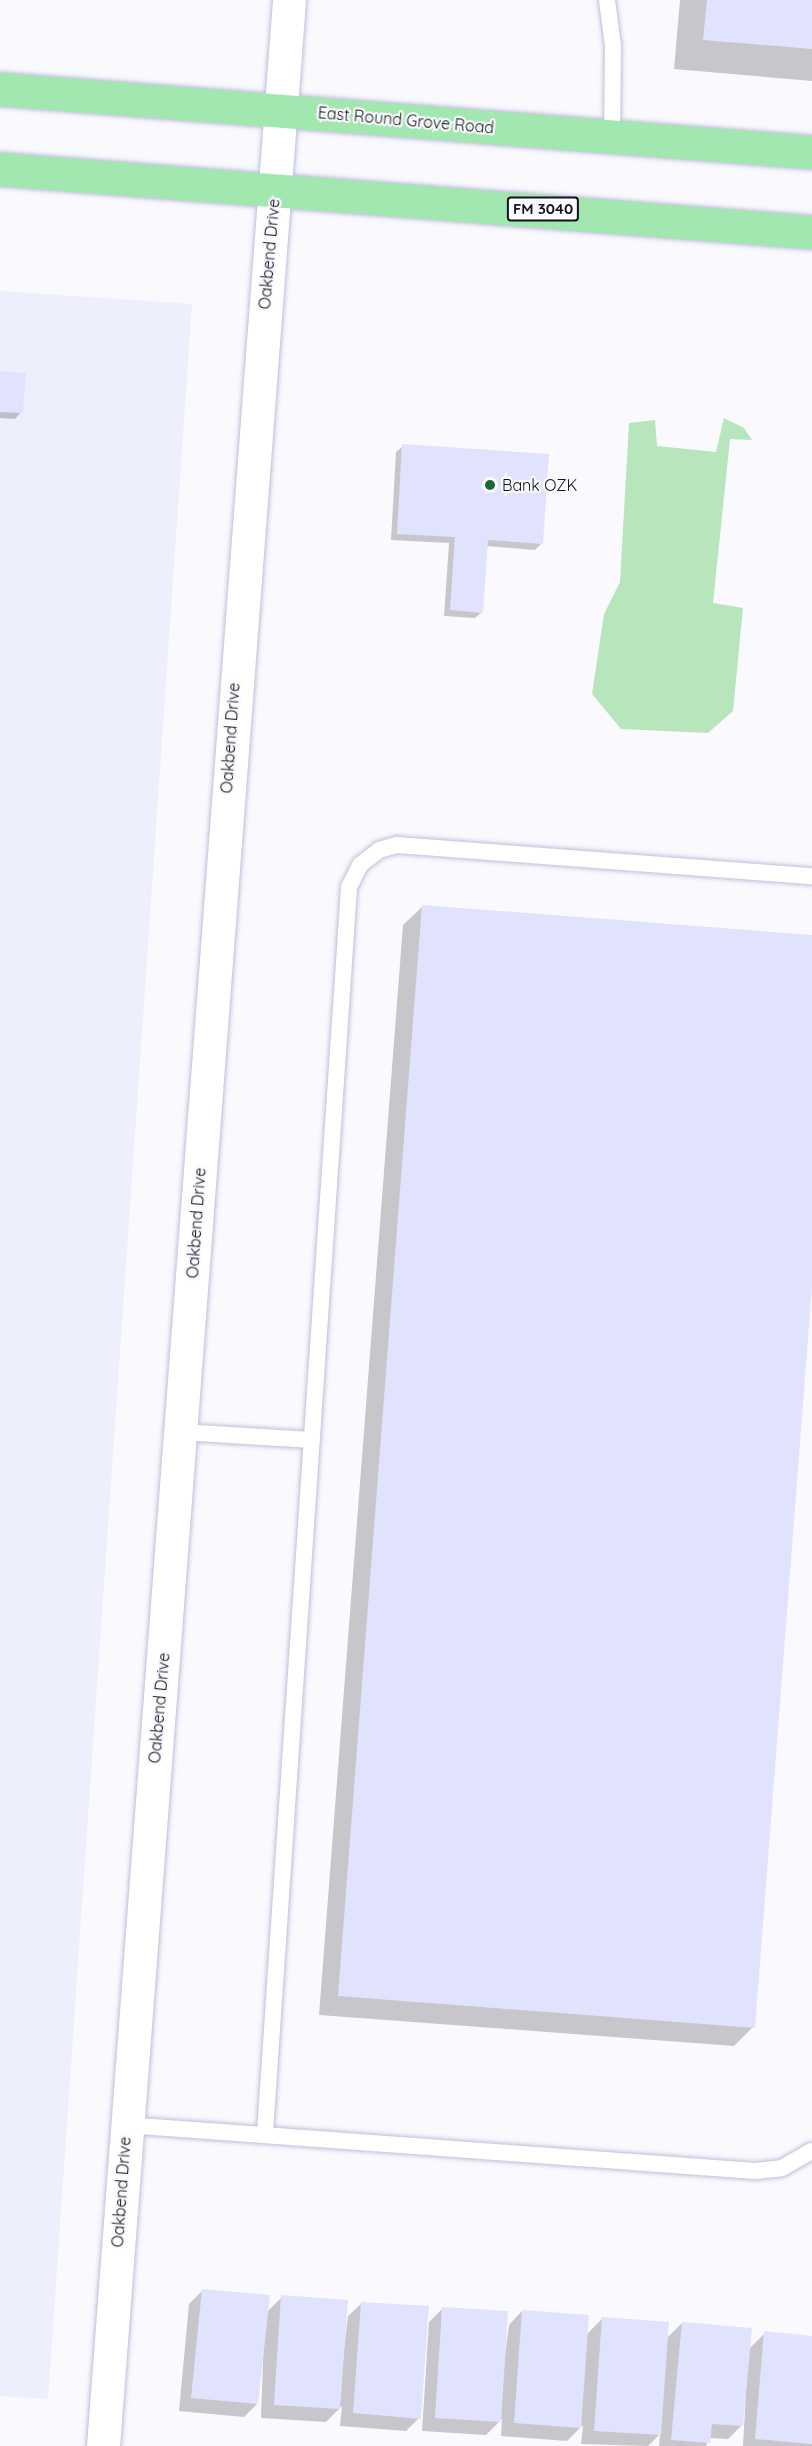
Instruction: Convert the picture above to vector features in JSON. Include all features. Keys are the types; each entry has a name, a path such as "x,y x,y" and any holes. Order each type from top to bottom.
{"main road":[{"name":"East Round Grove Road","path":"0,89 812,152"},
{"name":"FM 3040","path":"0,169 812,232"}],"street":[{"name":"Oakbend Drive","path":"103,2446 289,0"}],"lane":[{"path":"607,0 613,46 612,137"},
{"path":"265,2133 349,887 360,865 380,850 397,844 812,876"},
{"path":"181,1432 312,1440"},
{"path":"126,2126 265,2133 755,2171 782,2168 812,2151"}],"shaded area":[{"path":"0,291 192,304 48,2399 0,2396"}],"green space":[{"path":"724,418 744,428 752,440 730,439 713,603 743,608 733,711 708,733 621,729 592,694 604,614 620,582 629,423 655,420 657,446 716,452"}],"building":[{"path":"707,0 812,0 812,49 703,40"},
{"path":"0,371 26,373 23,413 0,412"},
{"path":"402,444 549,454 543,544 488,540 483,613 450,610 455,537 397,534"},
{"path":"422,905 812,935 812,1287 755,2028 338,1996"},
{"path":"202,2289 270,2295 258,2404 191,2398"},
{"path":"281,2295 348,2300 340,2409 274,2405"},
{"path":"361,2302 429,2306 421,2419 353,2413"},
{"path":"442,2307 508,2311 501,2422 435,2418"},
{"path":"522,2310 589,2315 581,2428 514,2423"},
{"path":"602,2317 669,2322 661,2435 594,2431"},
{"path":"682,2322 752,2328 743,2426 712,2424 710,2443 671,2440"},
{"path":"764,2331 812,2336 812,2444 755,2439"}],"place":[{"name":"Bank OZK","path":"490,485"}]}
